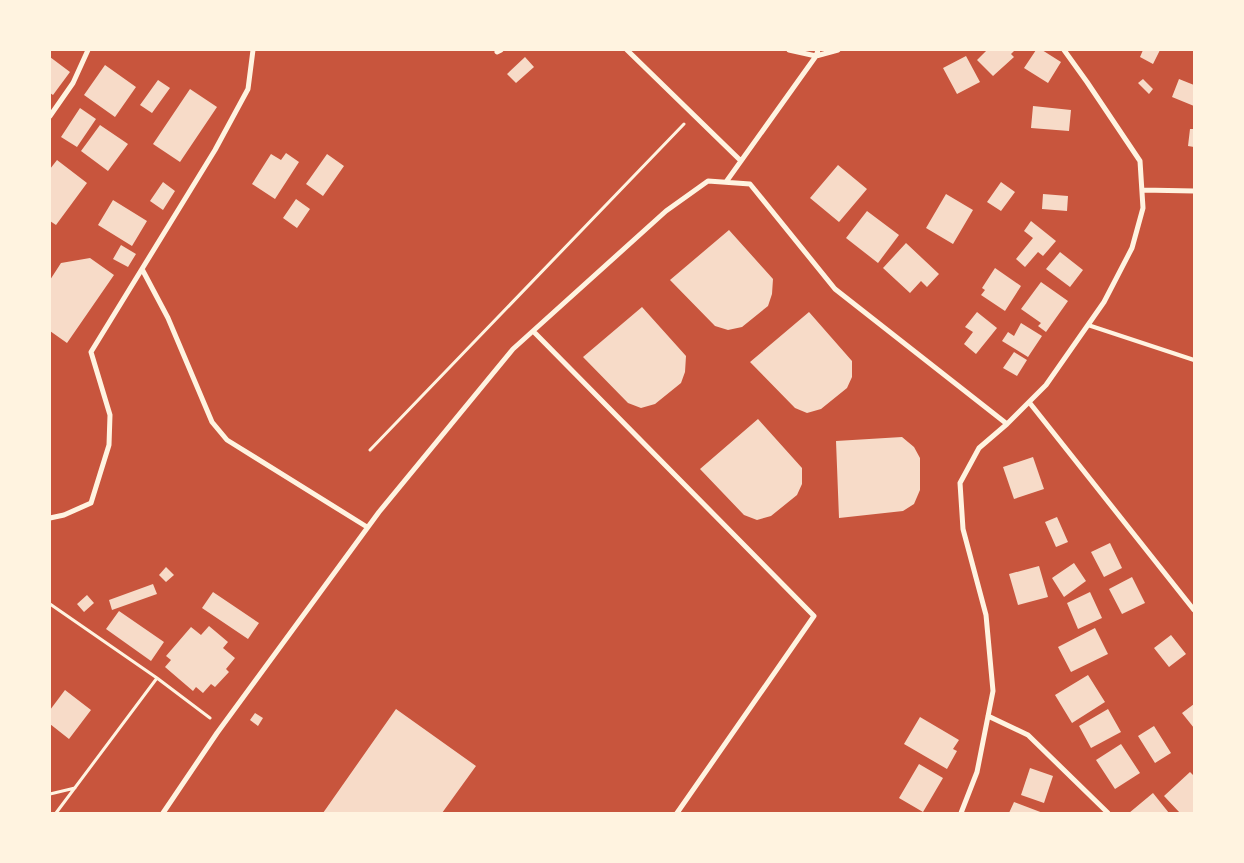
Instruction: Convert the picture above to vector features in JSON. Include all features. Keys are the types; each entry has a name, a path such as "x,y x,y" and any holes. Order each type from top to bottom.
{"street":[{"path":"50,116 73,82 88,50"},
{"path":"50,518 64,516 91,503 109,445 110,415 91,352 215,150 248,89 253,50"},
{"path":"627,50 741,161"},
{"path":"790,50 816,56 838,50"},
{"path":"726,182 816,56 818,50"},
{"path":"961,813 977,772 993,691 986,615 963,529 960,483 979,448 1007,424 1046,385 1104,302 1132,248 1143,208 1140,161 1088,82 1064,50"},
{"path":"164,813 222,727 368,527 513,349 666,211 708,181 750,184 835,289 1007,424"},
{"path":"1142,190 1194,191"},
{"path":"142,269 168,318 212,422 228,440 368,527"},
{"path":"533,331 814,616 677,813"},
{"path":"1029,402 1194,610"},
{"path":"988,716 1028,736 1108,813"}],"lane":[{"path":"1088,325 1194,360"}],"path":[{"path":"370,450 693,114"},
{"path":"50,604 222,727"},
{"path":"56,813 156,678"},
{"path":"50,794 75,787"}],"building":[{"path":"987,50 1015,50 1011,54 1014,57 993,76 977,60"},
{"path":"1036,50 1042,50 1061,62 1048,83 1024,68"},
{"path":"1143,50 1160,50 1153,64 1140,57"},
{"path":"966,56 980,82 957,94 943,68"},
{"path":"50,57 70,72 53,95 50,93"},
{"path":"525,57 534,67 516,83 507,74"},
{"path":"105,65 136,87 115,117 84,95"},
{"path":"1143,79 1153,89 1149,94 1138,83"},
{"path":"1179,79 1194,85 1194,106 1172,97"},
{"path":"158,80 170,88 152,113 140,105"},
{"path":"190,89 217,107 180,162 153,144"},
{"path":"1033,106 1071,110 1069,131 1031,128"},
{"path":"80,108 96,119 77,147 61,137"},
{"path":"100,125 128,144 108,171 81,151"},
{"path":"1190,129 1194,129 1194,147 1188,146"},
{"path":"286,153 299,162 275,199 252,184 271,154 281,160"},
{"path":"327,154 344,166 323,196 306,184"},
{"path":"57,160 87,183 56,225 50,221 50,169"},
{"path":"838,165 867,189 839,222 810,198"},
{"path":"163,182 175,191 163,210 150,201"},
{"path":"1001,182 1015,192 1001,211 987,202"},
{"path":"946,194 973,210 953,244 926,228"},
{"path":"1043,194 1068,196 1067,211 1042,209"},
{"path":"296,199 310,209 297,228 283,218"},
{"path":"113,200 147,221 132,246 98,225"},
{"path":"867,211 899,235 878,263 846,238"},
{"path":"1031,221 1056,241 1043,256 1038,252 1025,267 1016,259 1033,238 1024,231"},
{"path":"729,230 773,279 772,294 768,306 742,327 728,330 715,326 670,280"},
{"path":"906,243 939,274 927,287 921,281 910,293 883,268"},
{"path":"121,245 136,254 128,267 113,259"},
{"path":"1060,252 1083,270 1070,287 1046,269"},
{"path":"90,258 114,275 67,343 50,331 50,280 61,263"},
{"path":"995,268 1021,286 1005,311 981,295 985,290 982,288"},
{"path":"1041,282 1068,301 1046,332 1038,326 1041,323 1021,309"},
{"path":"642,307 686,356 685,372 681,383 655,404 641,408 628,403 583,357"},
{"path":"809,312 852,361 852,377 847,388 821,409 807,413 795,408 750,362"},
{"path":"977,312 997,328 976,354 964,344 973,332 965,327"},
{"path":"1021,323 1042,336 1028,357 1002,341 1008,332 1014,336"},
{"path":"1014,352 1027,360 1017,376 1003,368"},
{"path":"758,419 802,468 802,484 797,495 771,516 757,520 744,515 700,469"},
{"path":"902,437 914,447 920,458 920,490 914,504 903,511 839,518 836,441"},
{"path":"1033,457 1044,489 1014,499 1003,467"},
{"path":"1057,517 1068,542 1056,547 1045,522"},
{"path":"1110,543 1122,568 1104,577 1091,552"},
{"path":"1074,563 1086,581 1064,597 1052,578"},
{"path":"1039,566 1048,597 1018,605 1009,574"},
{"path":"166,567 174,575 166,582 159,575"},
{"path":"1132,577 1145,603 1122,614 1109,589"},
{"path":"153,584 157,594 112,610 109,600"},
{"path":"213,592 259,623 248,639 202,608"},
{"path":"1090,592 1102,618 1078,629 1067,603"},
{"path":"87,595 94,603 84,612 77,604"},
{"path":"119,611 164,642 151,661 106,629"},
{"path":"209,626 228,642 223,648 235,658 226,669 229,672 215,687 211,684 203,693 196,687 193,691 165,667 171,660 166,656 191,627 201,635"},
{"path":"1095,628 1108,654 1071,672 1058,647"},
{"path":"1171,635 1186,654 1169,667 1154,648"},
{"path":"1088,675 1105,702 1072,723 1055,695"},
{"path":"65,690 91,710 69,739 50,724 50,710"},
{"path":"1194,704 1194,728 1182,713"},
{"path":"396,709 476,766 442,813 323,813"},
{"path":"1108,709 1121,732 1091,748 1079,726"},
{"path":"255,713 263,718 258,726 250,720"},
{"path":"920,717 959,740 953,749 957,751 947,769 904,744"},
{"path":"1154,726 1171,753 1155,763 1138,736"},
{"path":"1121,744 1140,773 1115,789 1096,760"},
{"path":"919,764 943,778 923,812 899,798"},
{"path":"1030,768 1053,776 1044,803 1021,795"},
{"path":"1190,772 1194,776 1194,813 1180,813 1164,796"},
{"path":"1153,793 1169,813 1129,813"},
{"path":"1014,802 1043,813 1009,813"}]}
